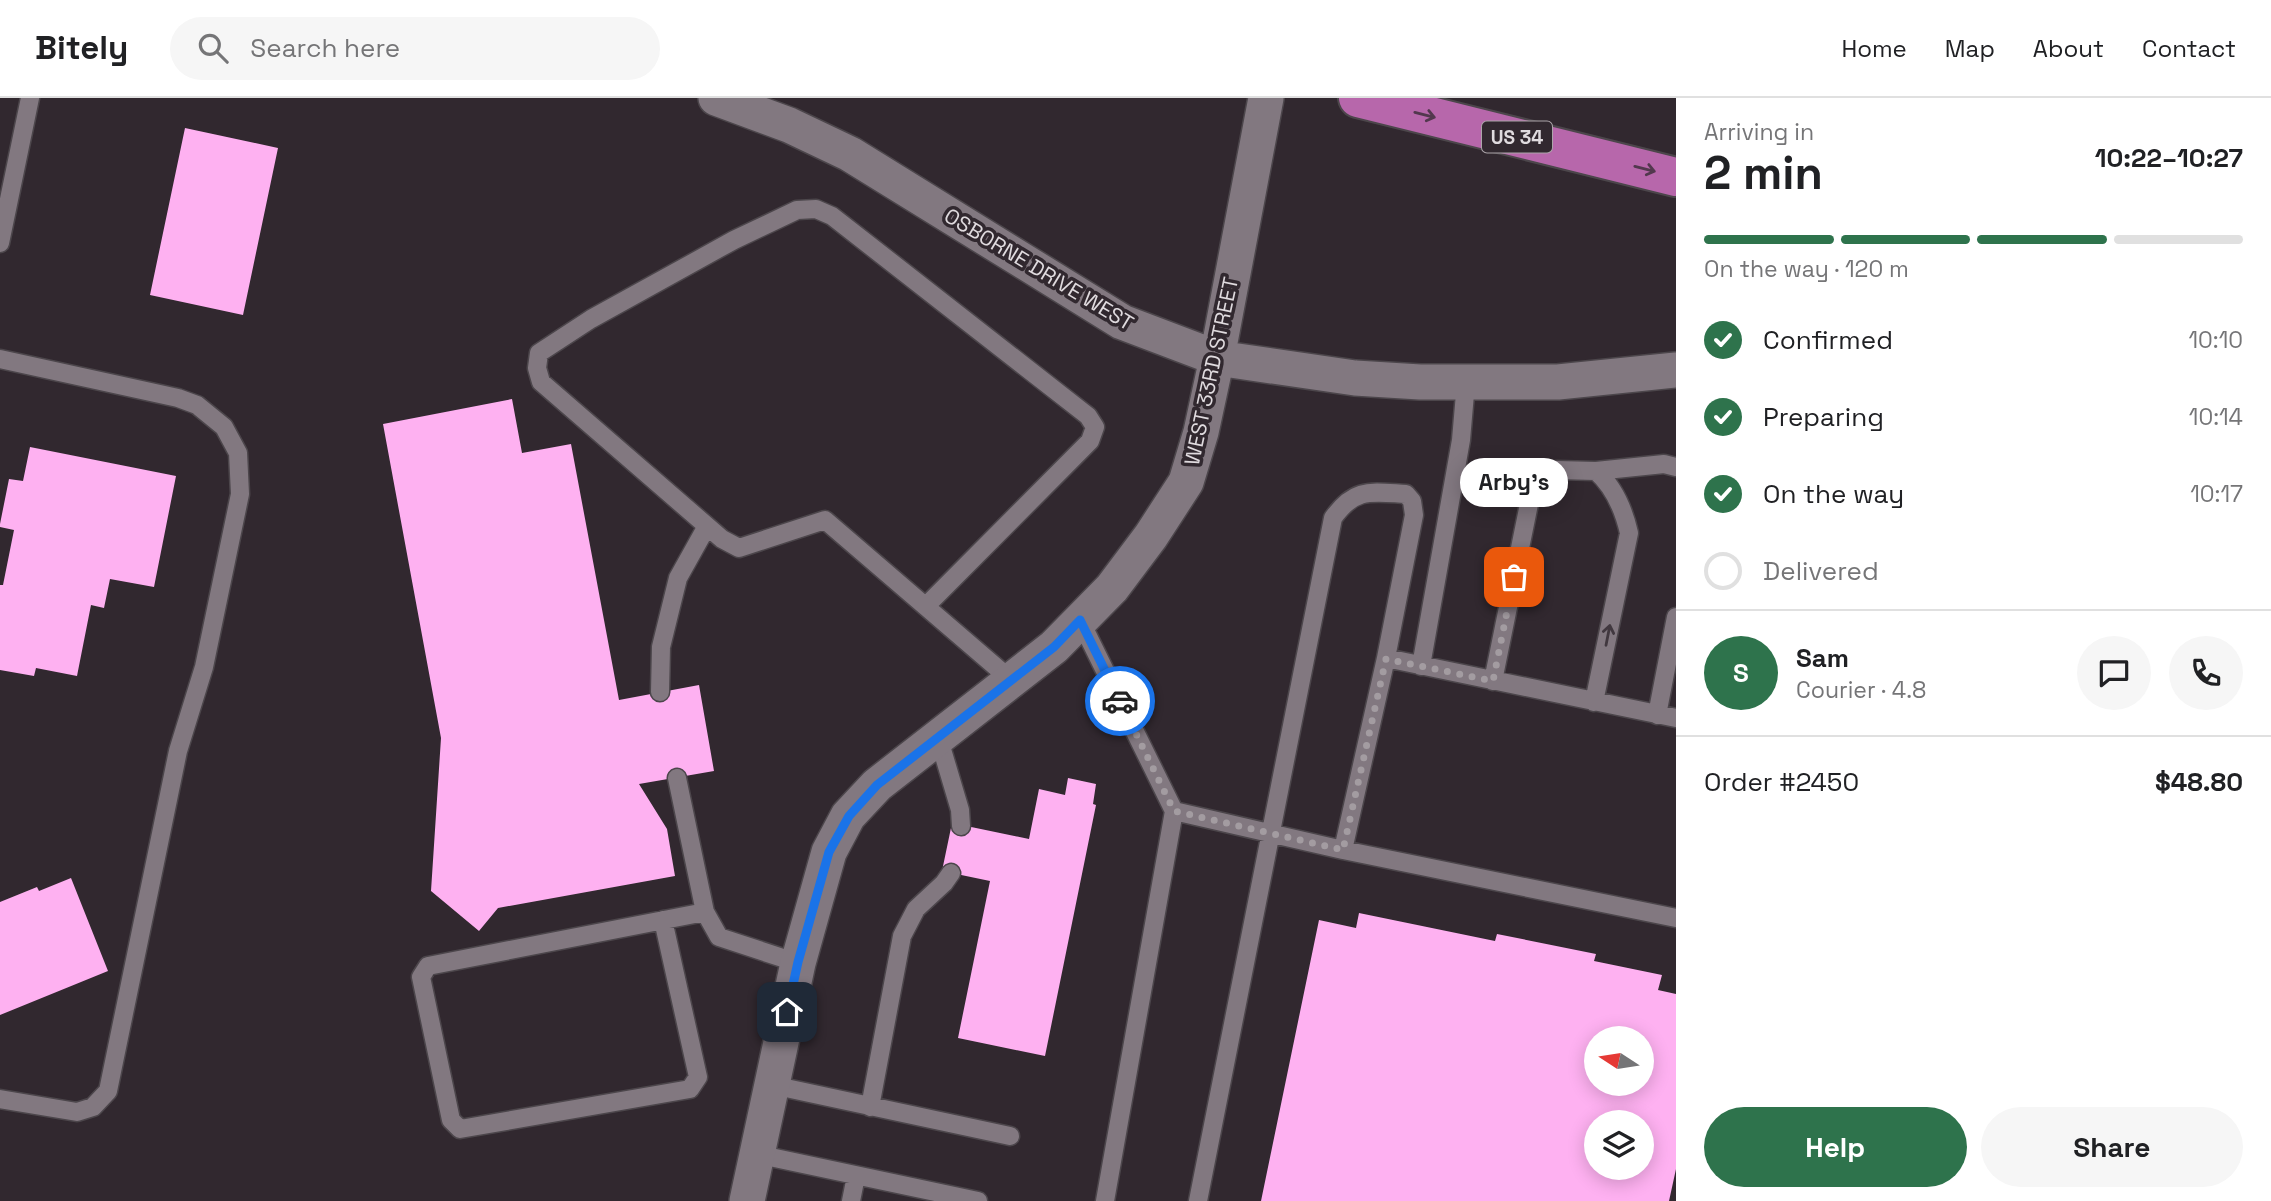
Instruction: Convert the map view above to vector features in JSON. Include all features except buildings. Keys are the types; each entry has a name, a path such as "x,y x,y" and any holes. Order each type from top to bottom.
{"highway":[{"name":"US 34","path":"1358,98 1676,177"}],"street":[{"name":"OSBORNE DRIVE WEST","path":"716,98 789,125 850,154 1122,322 1217,358 1355,378 1420,382 1558,382 1676,370"},
{"name":"WEST 33RD STREET","path":"747,1201 798,962 829,852 849,816 877,785 1054,647 1112,589 1151,537 1186,482 1201,432 1217,358 1266,98"}],"lane":[{"path":"0,243 30,98"},
{"path":"926,607 1090,442 1095,426 1088,416 832,216 816,209 797,210 734,240 591,319 539,353 537,368 541,382 722,539 739,548 825,520 926,607 1010,679"},
{"path":"0,359 178,398 197,405 224,427 238,453 240,494 204,667 178,751 108,1091 93,1107 77,1112 0,1099"},
{"path":"1421,666 1461,440 1466,382"},
{"path":"1493,681 1533,491 1542,477 1557,470 1596,471 1664,464 1676,467"},
{"path":"1594,702 1629,533 1625,516 1607,480 1596,471"},
{"path":"1198,1201 1333,518 1345,502 1366,491 1406,494 1412,501 1414,515 1386,659 1343,850"},
{"path":"660,692 661,647 678,578 707,526"},
{"path":"1657,715 1676,617"},
{"path":"1080,620 1174,811 1105,1201"},
{"path":"1386,659 1676,719"},
{"path":"938,736 960,810 961,826"},
{"path":"677,778 705,912 719,937 798,962"},
{"path":"1174,811 1343,850 1676,918"},
{"path":"870,1107 902,936 916,909 951,873"},
{"path":"663,920 698,1077 691,1088 460,1129 451,1120 421,977 428,966 663,920 705,912"},
{"path":"772,1085 1010,1136"},
{"path":"756,1154 978,1201"},
{"path":"851,1201 856,1176"}],"way so far":[{"path":"1120,701 1174,811 1343,850 1386,659 1493,681 1514,577"}],"place":[{"name":"Arby's","path":"1514,577"}],"route":[{"path":"787,1012 829,852 849,816 877,785 1054,647 1080,620 1120,701"}]}
